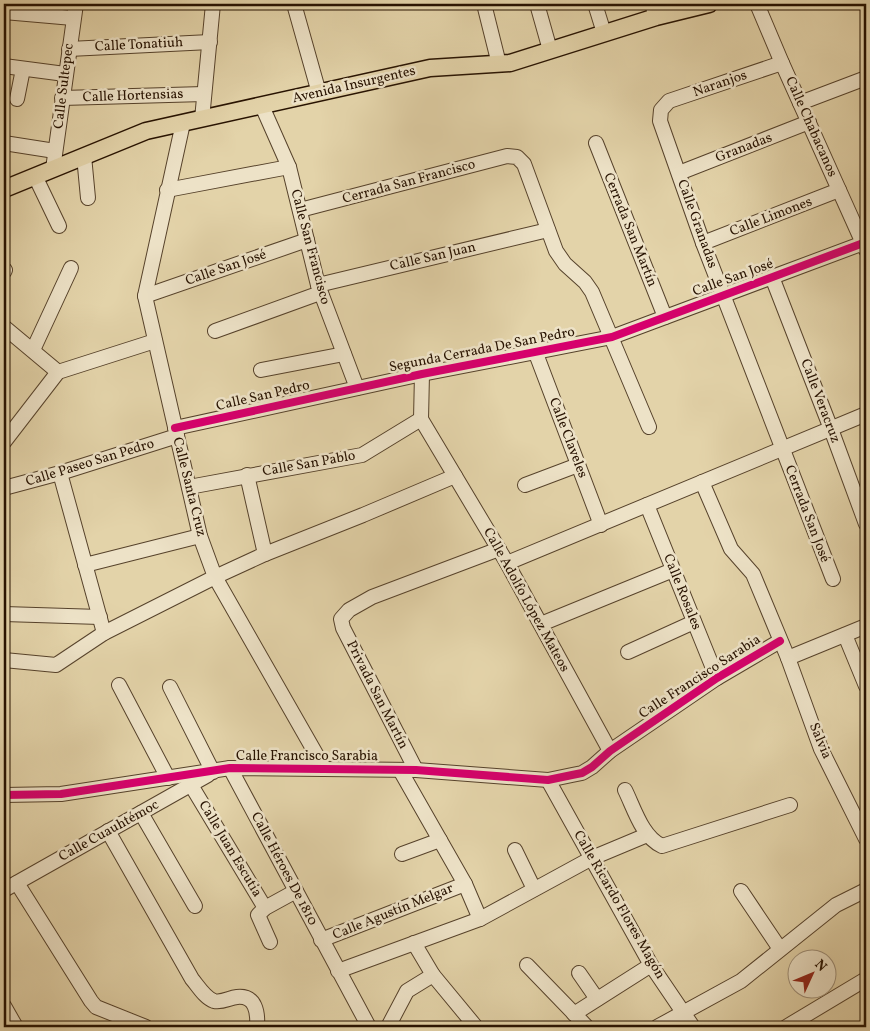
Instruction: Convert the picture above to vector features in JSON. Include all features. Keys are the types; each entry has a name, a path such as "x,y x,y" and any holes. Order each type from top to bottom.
{"main road":[{"name":"Avenida Insurgentes","path":"4,189 146,131 430,68 510,63 604,33 654,10 709,4"}],"street":[{"name":"Calle Sultepec","path":"53,169 76,4"},
{"path":"202,119 213,4"},
{"path":"294,4 319,93"},
{"path":"484,4 499,64"},
{"path":"537,4 550,50"},
{"path":"595,4 604,33"},
{"name":"Calle Chabacanos","path":"757,4 865,245"},
{"path":"4,12 73,18"},
{"name":"Calle Tonatiuh","path":"69,49 210,42"},
{"name":"Naranjos","path":"660,110 669,101 782,63"},
{"path":"4,66 65,74"},
{"path":"17,99 23,69"},
{"path":"800,103 866,78"},
{"name":"Calle Hortensias","path":"62,98 204,94"},
{"name":"Calle San Francisco","path":"262,106 289,167 319,289 357,388"},
{"name":"Calle Granadas","path":"660,110 660,121 703,243 782,449"},
{"name":"Granadas","path":"679,173 809,122"},
{"name":"Calle Santa Cruz","path":"183,123 145,296 200,536 215,576 324,768"},
{"name":"Cerrada San Martín","path":"596,142 665,317"},
{"path":"4,143 55,152"},
{"path":"84,156 88,198"},
{"name":"Cerrada San Francisco","path":"300,210 507,156 517,157 524,164 548,230"},
{"path":"167,190 289,167"},
{"path":"35,176 59,226"},
{"name":"Calle Limones","path":"703,243 839,190"},
{"path":"548,230 556,251 565,264 592,292 649,427"},
{"name":"Calle San Juan","path":"215,331 319,289 548,230"},
{"name":"Calle San José","path":"145,296 307,240"},
{"name":"Calle San José","path":"612,337 772,277 865,245"},
{"path":"32,350 71,268"},
{"name":"Calle Veracruz","path":"772,277 866,524"},
{"path":"4,327 58,372"},
{"name":"Segunda Cerrada De San Pedro","path":"357,388 612,337"},
{"path":"4,442 58,372 155,341"},
{"name":"Calle Claveles","path":"535,351 601,525"},
{"path":"261,370 344,354"},
{"path":"421,419 422,374"},
{"name":"Calle San Pedro","path":"176,432 357,388"},
{"path":"507,563 866,414"},
{"name":"Calle San Pablo","path":"188,487 362,456 421,419"},
{"name":"Calle Adolfo López Mateos","path":"421,419 507,563 610,751"},
{"name":"Calle Paseo San Pedro","path":"4,488 60,473 176,432"},
{"name":"Cerrada San José","path":"782,449 833,580"},
{"path":"525,485 578,465"},
{"path":"60,473 104,633"},
{"path":"247,475 265,554"},
{"path":"4,660 56,665 104,633 215,576 265,554 363,516 455,476"},
{"name":"Salvia","path":"702,482 731,549 754,574 822,749 866,839"},
{"name":"Calle Rosales","path":"647,505 717,678"},
{"path":"85,565 200,536"},
{"name":"Privada San Martín","path":"416,770 343,628 341,619 349,610 372,597 499,549"},
{"path":"541,624 673,570"},
{"path":"4,614 100,617"},
{"path":"628,652 694,622"},
{"path":"788,658 866,626"},
{"path":"845,635 866,686"},
{"name":"Calle Francisco Sarabia","path":"4,795 61,794 230,768 416,770 548,780 582,773 610,751 717,678 780,641"},
{"path":"119,685 168,778"},
{"path":"170,687 213,772"},
{"name":"Calle Héroes De 1810","path":"230,768 369,1027"},
{"path":"400,770 464,884 480,919"},
{"name":"Calle Cuauhtémoc","path":"8,886 191,786 213,772"},
{"name":"Calle Ricardo Flores Magón","path":"548,780 651,965 693,1027"},
{"name":"Calle Juan Escutia","path":"191,786 265,908 296,891"},
{"path":"625,790 648,835 654,843 662,846 790,805"},
{"path":"141,813 195,906"},
{"path":"108,831 192,979 207,997 214,1001 222,1002 238,997 253,1002 257,1010 257,1027"},
{"path":"338,971 480,919 592,858 648,835"},
{"path":"402,854 440,840"},
{"path":"515,850 534,889"},
{"name":"Calle Agustín Melgar","path":"321,940 464,884"},
{"path":"8,886 90,1001 96,1007 146,1027"},
{"path":"658,1027 741,981 836,905 866,890"},
{"path":"741,891 780,949"},
{"path":"265,908 258,915 270,942"},
{"path":"414,943 433,975 476,1027"},
{"path":"527,965 587,1027"},
{"path":"574,1014 651,965"},
{"path":"579,972 597,999"},
{"path":"388,1027 407,991 433,975"},
{"path":"786,1027 866,979"},
{"path":"4,1006 16,1027"}],"cycle path":[{"path":"175,428 422,374 612,337 866,242"},
{"path":"4,795 61,794 230,768 416,770 548,780 582,773 610,751 717,678 780,641"}]}
